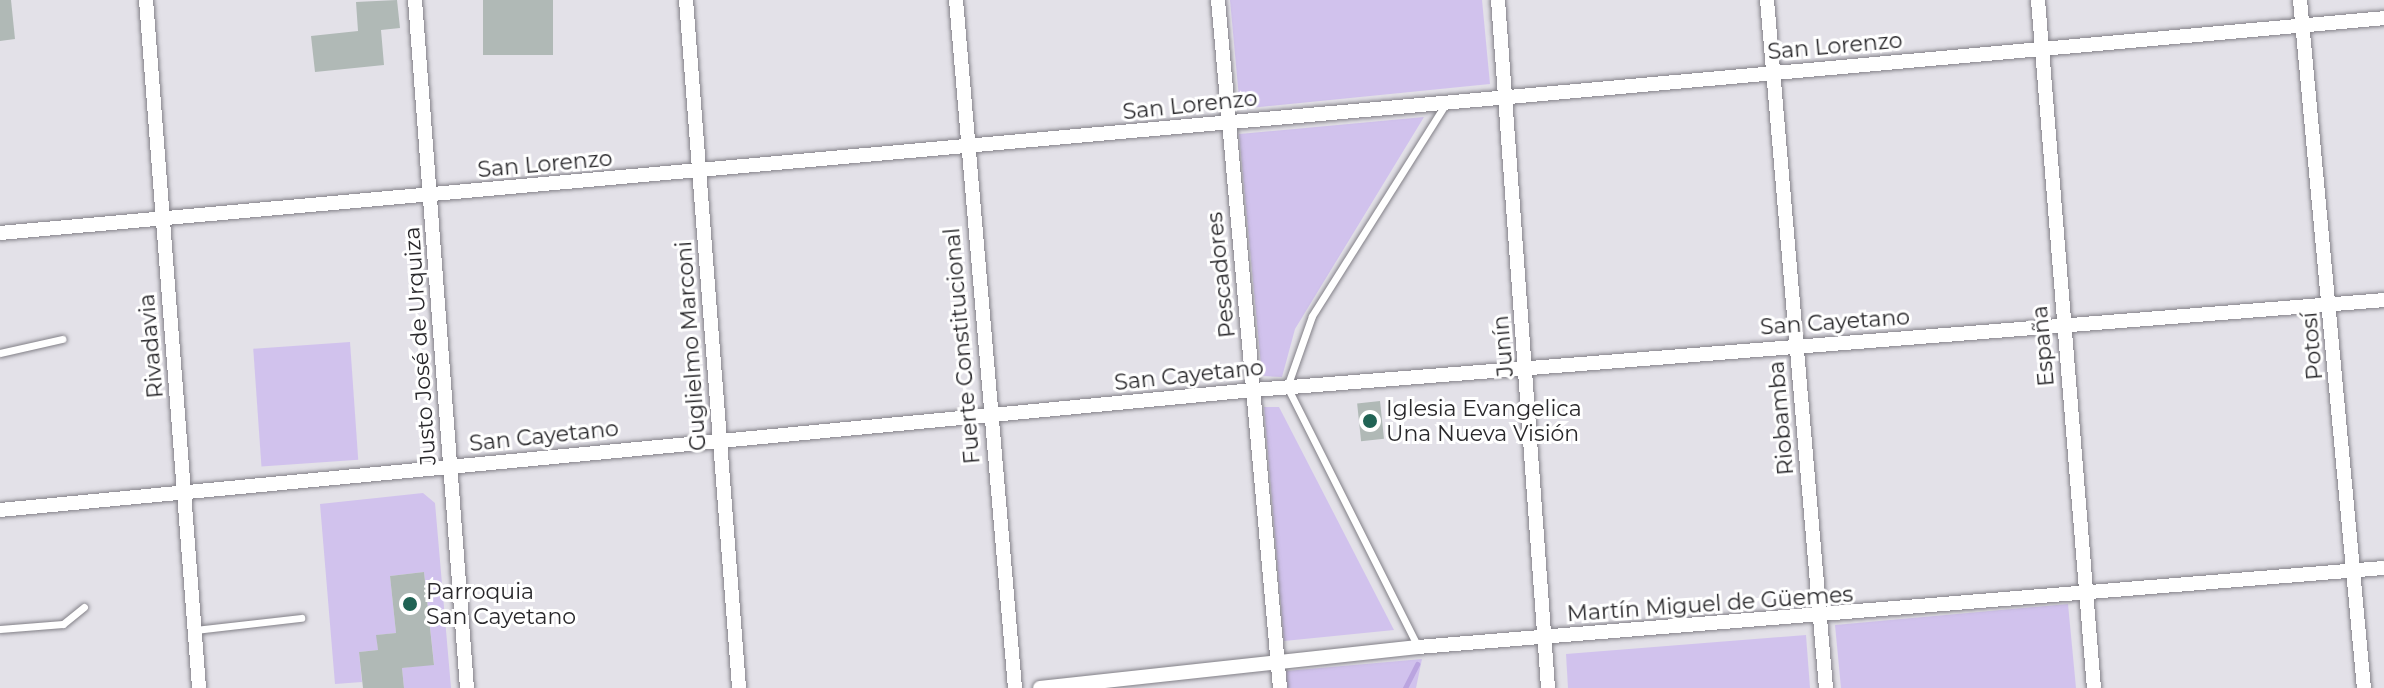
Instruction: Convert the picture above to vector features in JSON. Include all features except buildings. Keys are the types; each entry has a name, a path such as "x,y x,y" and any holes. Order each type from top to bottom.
{"street":[{"name":"Rivadavia","path":"146,0 199,688"},
{"name":"Justo José de Urquiza","path":"415,0 467,688"},
{"name":"Guglielmo Marconi","path":"686,0 739,688"},
{"name":"Fuerte Constitucional","path":"956,0 1015,688"},
{"name":"Pescadores","path":"1218,0 1254,390 1275,663 1280,688"},
{"name":"Junín","path":"1498,0 1548,688"},
{"name":"Riobamba","path":"1767,0 1826,688"},
{"name":"España","path":"2038,0 2094,688"},
{"name":"Potosí","path":"2300,0 2364,688"},
{"name":"San Lorenzo","path":"0,233 968,149 1228,122 1445,105 2302,23 2384,18"},
{"name":"San Cayetano","path":"0,510 452,469 720,439 990,419 1287,387 2384,300"},
{"name":"Martín Miguel de Güemes","path":"1040,688 1418,647 1820,619 2384,568"}],"lane":[{"path":"1418,647 1287,387 1312,316 1445,105"},
{"path":"0,353 62,339"},
{"path":"0,629 63,624 84,607"},
{"path":"195,630 301,618"}],"shaded area":[{"path":"1230,0 1482,0 1490,84 1240,109"},
{"path":"1424,117 1295,329 1282,377 1262,376 1239,134"},
{"path":"350,342 358,460 261,466 253,349"},
{"path":"1264,407 1279,407 1394,630 1284,641"},
{"path":"423,493 435,503 451,688 404,688 402,668 434,664 424,572 390,576 396,633 377,635 378,650 359,652 362,682 335,684 320,504"},
{"path":"2068,604 2076,688 1841,688 1835,625"},
{"path":"1806,635 1810,688 1568,688 1566,654"},
{"path":"1422,659 1416,688 1287,688 1286,671"}],"waterway":[{"path":"1405,688 1417,664"}],"place":[{"name":"Iglesia Evangelica Una Nueva Visión","path":"1370,421"},
{"name":"Parroquia San Cayetano","path":"410,604"}]}
